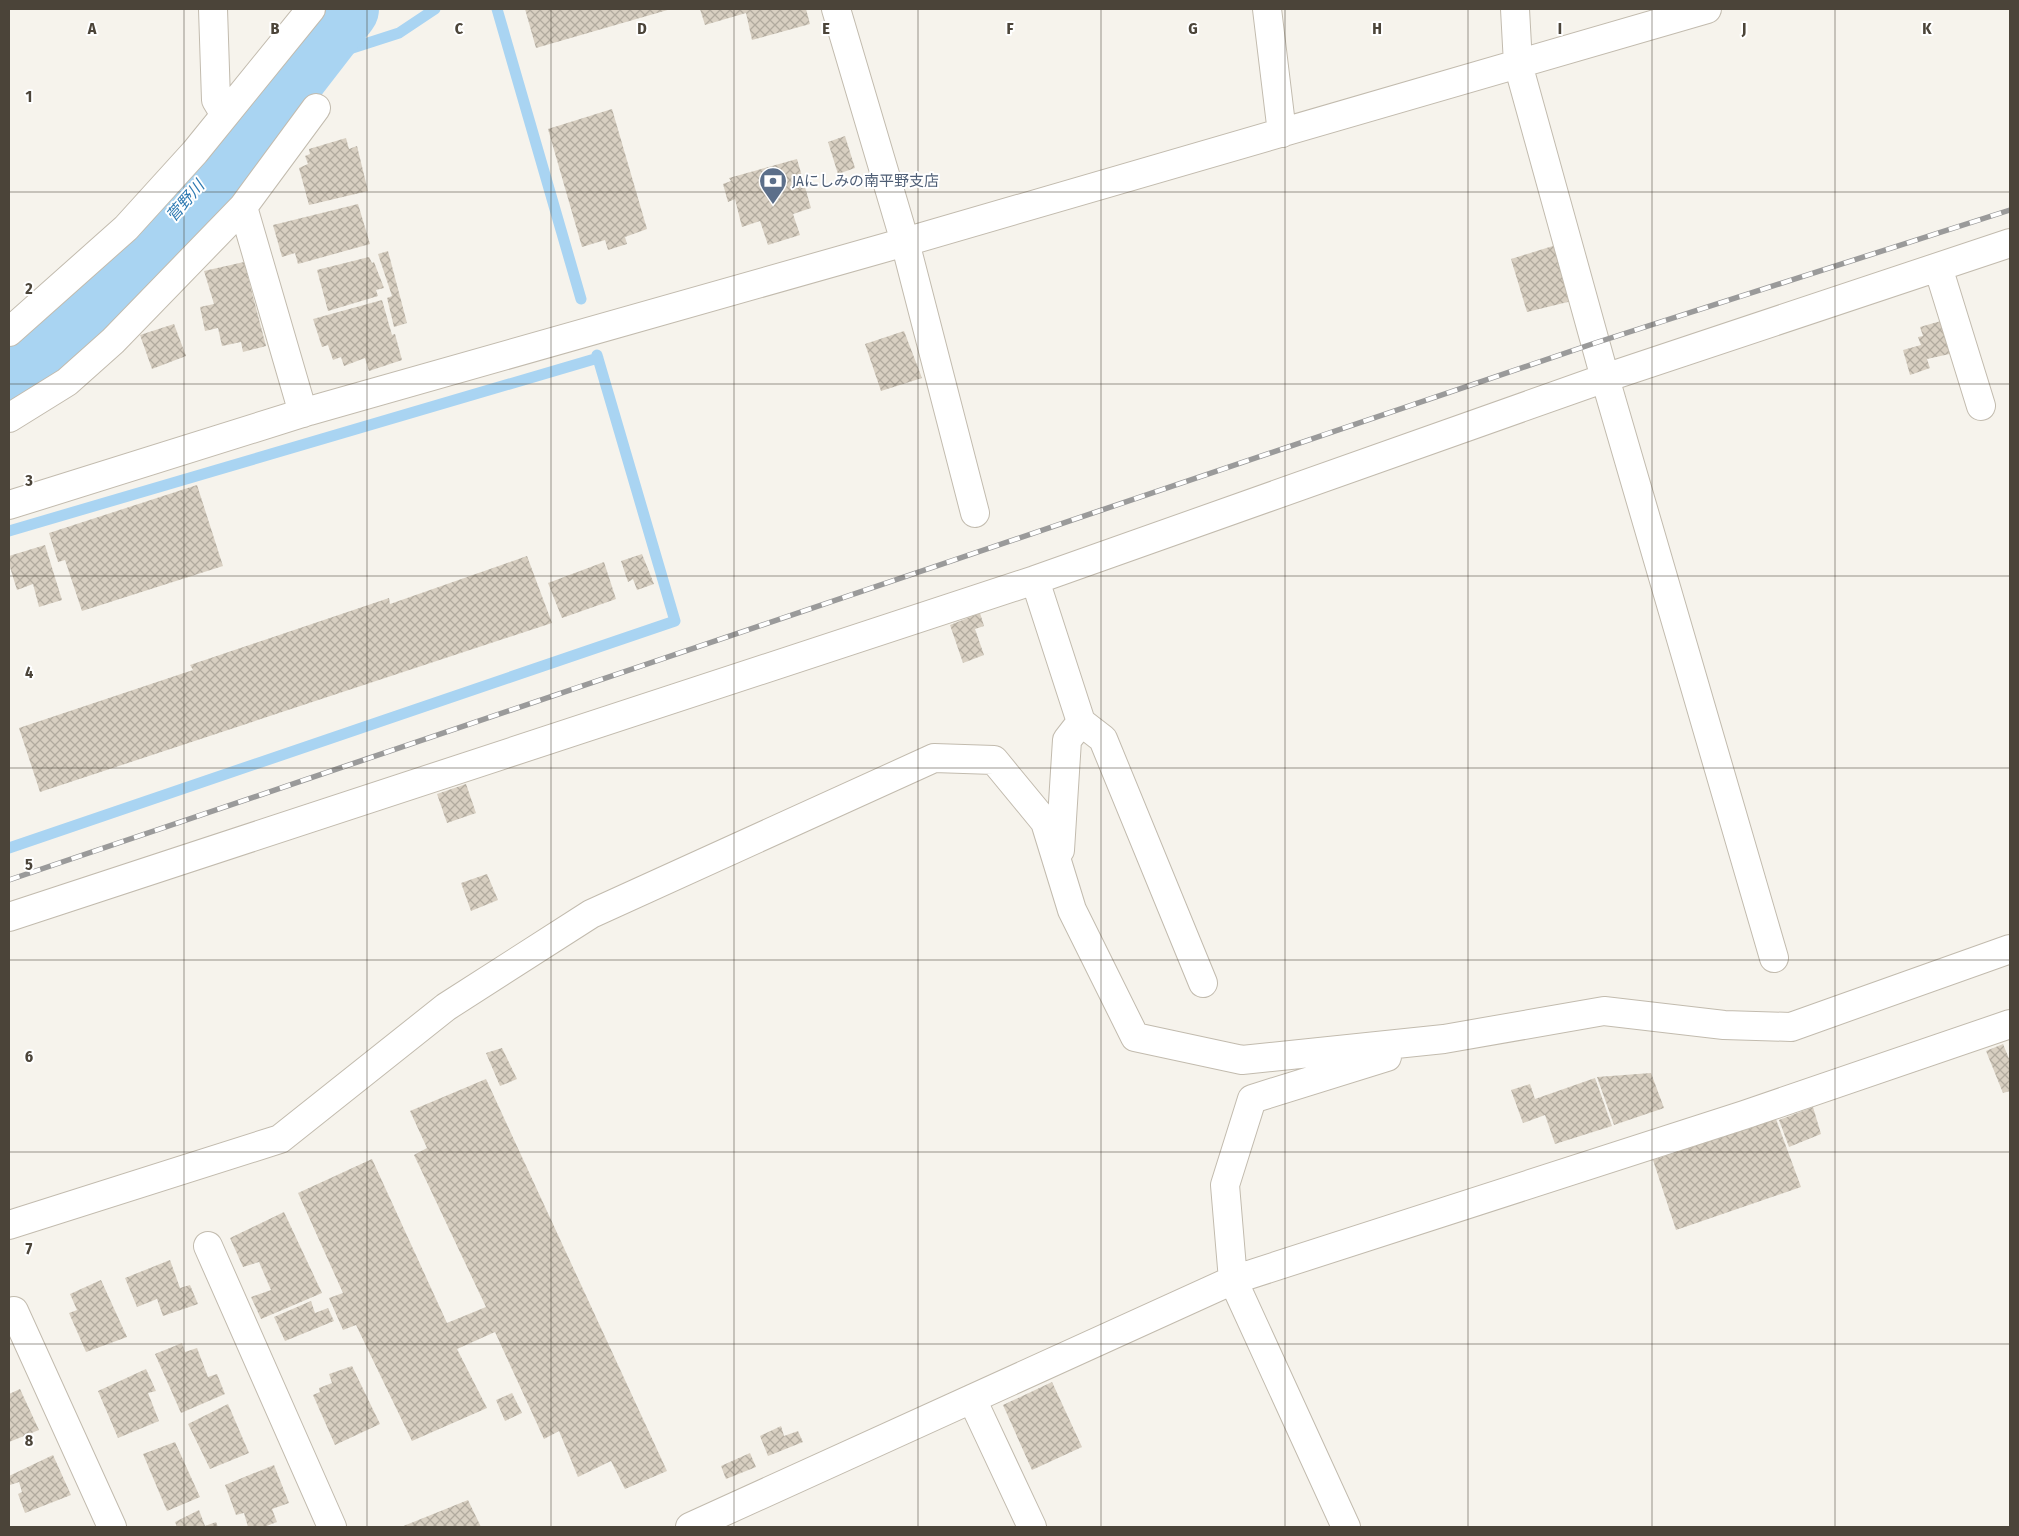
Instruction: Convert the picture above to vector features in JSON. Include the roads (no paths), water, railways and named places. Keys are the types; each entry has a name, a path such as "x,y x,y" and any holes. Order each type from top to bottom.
{"street":[{"path":"213,9 216,100 225,115"},
{"path":"9,332 126,228 195,152 311,9"},
{"path":"836,9 905,242 975,513"},
{"path":"1267,9 1282,133"},
{"path":"1516,9 1518,64 1605,378 1774,958"},
{"path":"9,505 303,413 905,242 1707,9"},
{"path":"9,418 66,382 113,341 243,207 316,108"},
{"path":"243,207 303,413"},
{"path":"9,917 1035,580 1605,378 2010,243"},
{"path":"1938,267 1981,406"},
{"path":"1035,580 1081,722 1104,740 1203,983"},
{"path":"1058,864 1067,740 1081,722"},
{"path":"9,1225 280,1138 446,1007 591,914 934,758 994,760 1045,822 1072,910 1135,1037 1242,1060 1444,1039 1604,1011 1724,1025 1791,1027 2010,949"},
{"path":"690,1527 1233,1280 1735,1118 2010,1024"},
{"path":"1346,1527 1233,1280 1226,1185 1252,1099 1444,1039"},
{"path":"208,1246 332,1527"},
{"path":"14,1311 112,1527"},
{"path":"972,1399 1032,1527"}],"waterway":[{"name":"菅野川","path":"9,376 78,323 158,236 277,97 345,9"},
{"path":"314,49 340,52 399,33 435,9"},
{"path":"497,9 581,299"},
{"path":"9,848 675,621 597,355"},
{"path":"9,531 598,358"}],"railway":[{"path":"9,880 1595,343 2010,210"}],"place":[{"name":"JAにしみの南平野支店","path":"773,205"}]}
